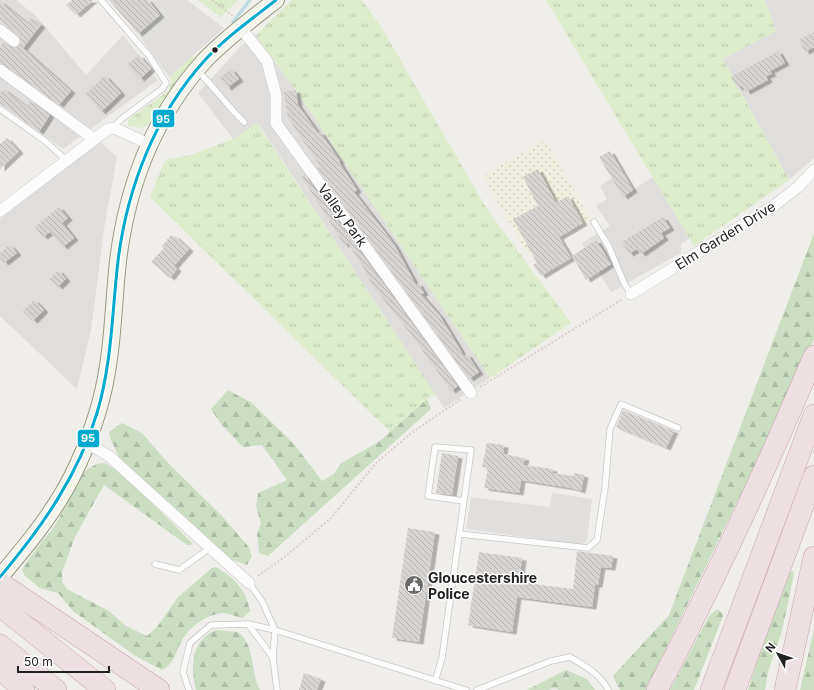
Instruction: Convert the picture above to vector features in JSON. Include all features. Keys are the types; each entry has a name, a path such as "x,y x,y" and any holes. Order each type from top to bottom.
{"highway":[{"path":"657,690 679,648 775,450 814,356"},
{"path":"712,690 814,415"},
{"path":"735,690 814,476"},
{"path":"785,690 814,557"},
{"path":"0,583 159,690"},
{"path":"0,606 105,690"},
{"path":"0,645 56,690"},
{"path":"0,669 24,690"}],"street":[{"path":"0,577 27,544 61,498 87,443 102,392 109,351 118,259 128,201 149,144 168,107 238,22 276,0"},
{"name":"Valley Park","path":"238,22 267,61 276,95 276,123 471,393"},
{"path":"0,30 14,41"},
{"path":"0,70 94,139"},
{"path":"0,211 108,129 114,128 149,144"},
{"name":"Elm Garden Drive","path":"631,294 775,205 798,187 814,170"},
{"path":"87,443 109,456 249,583"}],"lane":[{"path":"101,0 150,57 166,83 162,90 120,120 114,128"},
{"path":"197,71 210,83 226,105 244,122"},
{"path":"0,109 45,141 66,160"},
{"path":"594,222 609,247 624,283 631,294"},
{"path":"460,534 588,548 597,540 605,488 610,429 621,404 678,428"},
{"path":"435,681 442,658 460,534 471,450 435,447 428,496 464,501"},
{"path":"155,564 179,570 210,548"},
{"path":"249,583 262,601 275,630 273,658 277,690"},
{"path":"189,690 183,672 190,643 210,625 248,624 275,630 466,690"},
{"path":"248,624 273,658"},
{"path":"477,690 551,661 570,657 597,674 605,683 608,690"}],"path":[{"path":"212,0 238,22"},
{"path":"249,583 287,555 331,518 381,458 410,434 471,393 631,294"}],"shaded area":[{"path":"0,0 16,0 36,16 86,75 123,35 158,80 63,149 0,104"},
{"path":"148,0 187,0 224,28 169,77 138,34 160,15"},
{"path":"765,0 814,0 814,158 789,180 723,59 776,31"},
{"path":"256,35 315,118 490,378 444,408 258,123 233,139 198,93 241,46"},
{"path":"99,141 117,157 105,223 91,330 77,389 0,316 0,219"},
{"path":"614,177 625,195 653,177 690,238 681,244 681,253 611,292 582,243 610,226 596,206 607,199 600,186"},
{"path":"552,493 592,499 587,540 582,545 466,529 471,497 550,507"}],"green space":[{"path":"197,0 238,0 221,17"},
{"path":"292,0 362,0 380,25 487,209 571,323 490,378 315,118 256,35"},
{"path":"546,0 765,0 776,31 723,59 789,180 694,246"},
{"path":"192,56 195,60 162,102 151,122 142,128 128,126 128,120 168,91 172,81 169,77"},
{"path":"257,123 436,395 427,399 390,432 150,197 165,160 191,155 233,139"},
{"path":"545,140 591,220 529,256 483,176"},
{"path":"814,233 814,339 801,370 646,690 620,690 613,676 669,615"},
{"path":"228,390 252,403 294,444 322,481 334,474 340,464 380,441 427,399 431,409 268,556 259,553 257,534 261,523 256,506 258,493 287,480 262,445 243,447 221,424 211,409"},
{"path":"122,423 142,433 167,462 222,516 248,546 252,556 247,565 224,557 119,457 110,438 109,432"},
{"path":"105,463 116,470 148,499 192,543 191,545 187,545 104,485 75,537 62,572 62,582 67,589 109,611 126,626 147,636 157,627 178,597 212,568 216,567 239,585 246,597 250,611 243,618 222,613 216,614 199,622 185,635 172,661 162,670 134,655 73,611 58,593 40,588 25,576 22,570 35,550 54,527 85,471 96,464"},
{"path":"793,571 794,574 782,631 768,672 765,690 748,690 782,583 787,574"},
{"path":"717,609 723,616 694,690 670,690 709,616"},
{"path":"814,629 814,690 800,690"},
{"path":"216,630 238,632 244,638 248,644 260,690 196,690 193,673 194,656 201,640"},
{"path":"566,670 587,679 595,690 560,690 554,688 548,690 527,690"}],"building":[{"path":"72,0 93,0 76,15 66,5"},
{"path":"109,0 148,0 160,15 138,34"},
{"path":"0,1 27,23 31,18 41,25 23,48 71,91 59,105 0,63 0,47 4,42 13,48 19,46 21,42 19,36 0,20"},
{"path":"814,32 814,47 805,52 799,40"},
{"path":"778,51 785,63 770,71 772,74 766,76 768,80 746,92 742,86 738,88 731,77"},
{"path":"139,55 151,69 140,79 127,65"},
{"path":"231,69 239,79 227,88 220,78"},
{"path":"105,76 121,93 101,112 85,94"},
{"path":"4,89 26,106 30,101 50,115 39,132 0,103 0,93"},
{"path":"296,90 298,105 318,133 320,132 340,161 339,162 357,190 354,192 394,244 416,285 418,283 424,293 421,294 440,316 464,356 467,354 479,372 469,379 317,168 320,166 288,118 284,92"},
{"path":"7,138 19,151 0,169 0,144"},
{"path":"610,151 633,190 623,197 599,157"},
{"path":"538,169 556,203 568,196 583,223 559,237 571,258 541,276 533,265 537,263 513,219 538,206 523,177"},
{"path":"305,175 458,386 451,391 413,337 368,280 370,279 348,243 344,245 302,177"},
{"path":"59,207 68,218 62,223 74,238 63,247 50,232 43,237 35,227"},
{"path":"663,217 670,228 661,233 664,238 641,254 637,249 629,254 622,242"},
{"path":"171,235 173,237 175,236 189,249 174,266 177,269 170,278 151,262 164,248 162,246"},
{"path":"596,240 611,264 586,280 572,256"},
{"path":"10,245 17,253 4,263 0,258 0,253"},
{"path":"58,270 66,279 58,287 50,279"},
{"path":"34,300 44,310 33,321 23,311"},
{"path":"623,410 674,431 666,448 616,427"},
{"path":"487,443 504,445 503,454 525,458 523,465 553,469 552,473 574,476 574,473 584,475 581,491 521,480 519,493 484,488 488,468 482,467"},
{"path":"442,453 458,456 452,495 436,493"},
{"name":"Gloucestershire Police","path":"408,528 435,532 419,642 392,638"},
{"path":"577,551 613,556 611,568 601,567 598,585 595,585 592,607 517,597 512,632 468,625 479,552 522,558 519,582 573,589"},
{"path":"304,673 321,679 317,690 299,690"}],"waterway":[{"path":"233,22 250,0"}],"transit line":[{"name":"95","path":"0,577 30,539 57,500 80,458 97,413 109,356 122,234 136,180 146,154 172,104 187,81 205,60 230,36 276,0"}],"place":[{"name":"Gloucestershire Police","path":"414,585"}]}
